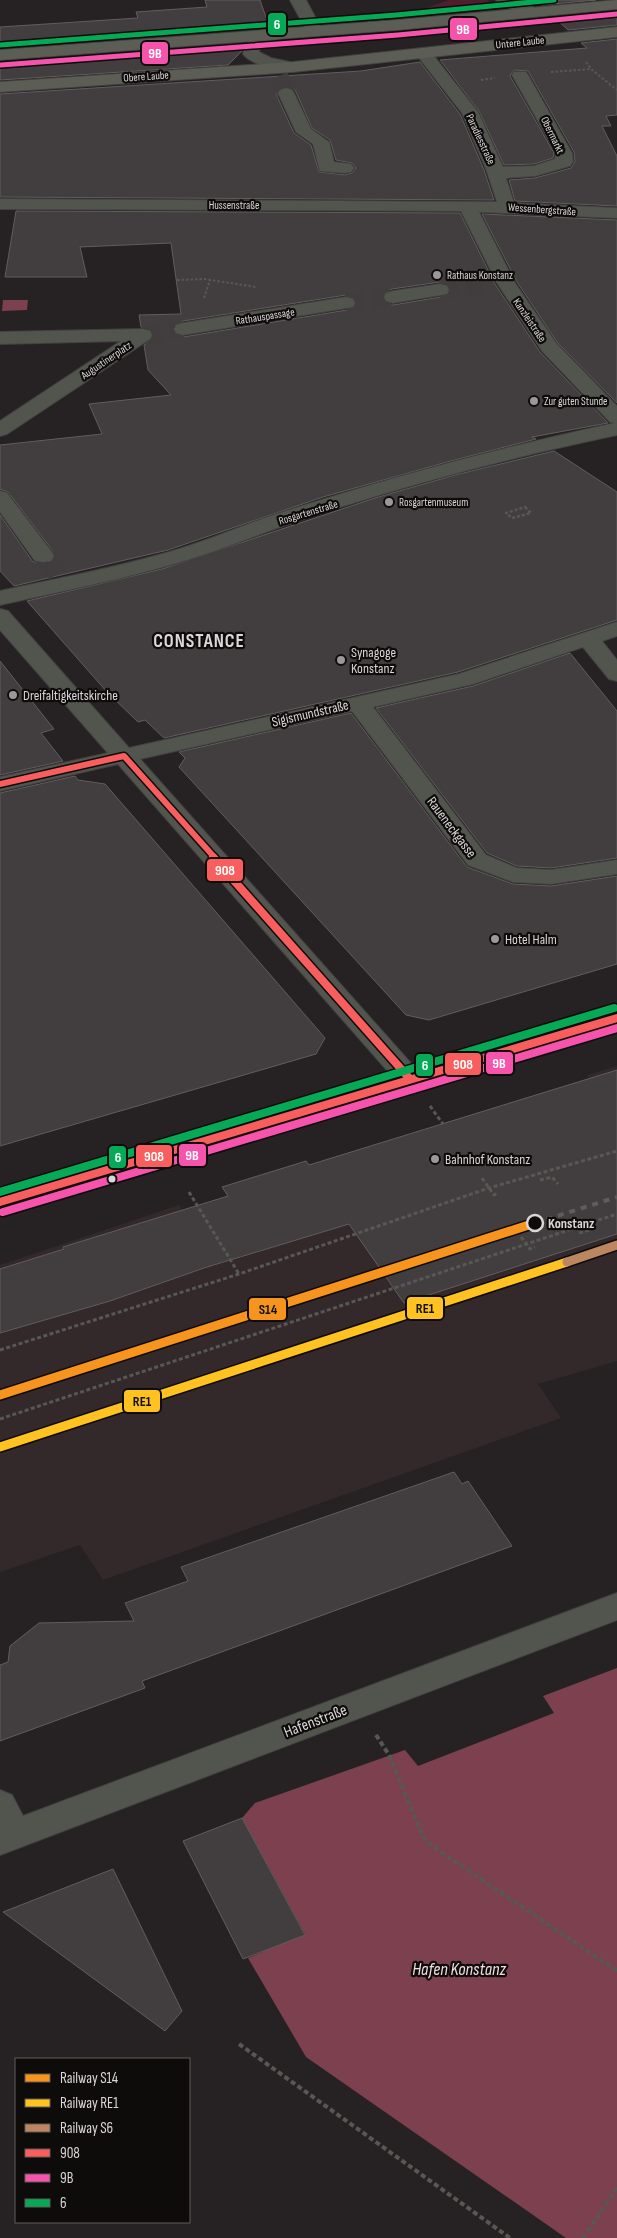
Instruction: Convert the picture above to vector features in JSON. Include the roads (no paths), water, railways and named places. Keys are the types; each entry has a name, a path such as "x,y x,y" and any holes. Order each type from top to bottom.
{"main road":[{"path":"530,12 617,4"},
{"name":"Obere Laube","path":"0,55 315,32 530,12"},
{"name":"Untere Laube","path":"424,54 617,32"},
{"name":"Obere Laube","path":"0,87 276,72 293,67 424,54"}],"street":[{"path":"298,0 315,32"},
{"path":"504,0 530,12"},
{"path":"599,6 617,8"},
{"name":"Obere Laube","path":"276,35 258,40 252,46 251,54 264,61 293,67"},
{"name":"Paradiesstraße","path":"424,54 470,112 508,207"},
{"name":"Obermarkt","path":"496,173 535,171 564,162 564,153 520,75"},
{"path":"286,93 304,132 321,142 326,167 345,168"},
{"name":"Hussenstraße","path":"0,204 467,206"},
{"name":"Wessenbergstraße","path":"467,206 617,213"},
{"name":"Kanzleistraße","path":"467,206 498,284 549,347 617,418"},
{"path":"393,296 440,290"},
{"name":"Rathauspassage","path":"183,329 346,303"},
{"name":"Augustinerplatz","path":"0,338 143,335 0,430"},
{"name":"Rosgartenstraße","path":"0,598 66,580 200,550 287,518 500,455 543,443 617,429"},
{"path":"0,497 43,556"},
{"path":"0,616 410,1079"},
{"name":"Sigismundstraße","path":"0,784 465,679 617,630"},
{"path":"589,640 617,674"},
{"name":"Raueneckgasse","path":"358,703 477,860 513,875 551,877 617,867"},
{"path":"0,1202 617,1018"},
{"name":"Hafenstraße","path":"5,1826 617,1606"}],"water":[{"path":"3,300 28,300 27,310 2,311"},
{"name":"Hafen Konstanz","path":"617,1668 617,2238 566,2238 306,2057 248,1958 305,1934 242,1818 255,1803 405,1750 418,1766 554,1713 543,1696"}],"tunnel":[{"path":"279,76 286,93"},
{"path":"440,290 483,286"},
{"path":"346,303 393,297"},
{"path":"143,335 183,329"},
{"path":"43,556 63,577"}],"railway":[{"path":"535,1223 617,1197"}],"rail line":[{"name":"S14","path":"0,1395 535,1223"},
{"name":"S6","path":"567,1262 617,1245"},
{"name":"RE1","path":"0,1447 567,1262"}],"place":[{"name":"Rathaus Konstanz","path":"437,275"},
{"name":"Zur guten Stunde","path":"534,401"},
{"name":"Rosgartenmuseum","path":"389,502"},
{"name":"Synagoge Konstanz","path":"341,660"},
{"name":"Dreifaltigkeitskirche","path":"13,695"},
{"name":"Hotel Halm","path":"495,939"},
{"name":"Bahnhof Konstanz","path":"435,1159"},
{"name":"Konstanz","path":"535,1223"}],"district":[{"name":"CONSTANCE","path":"199,640"}]}
